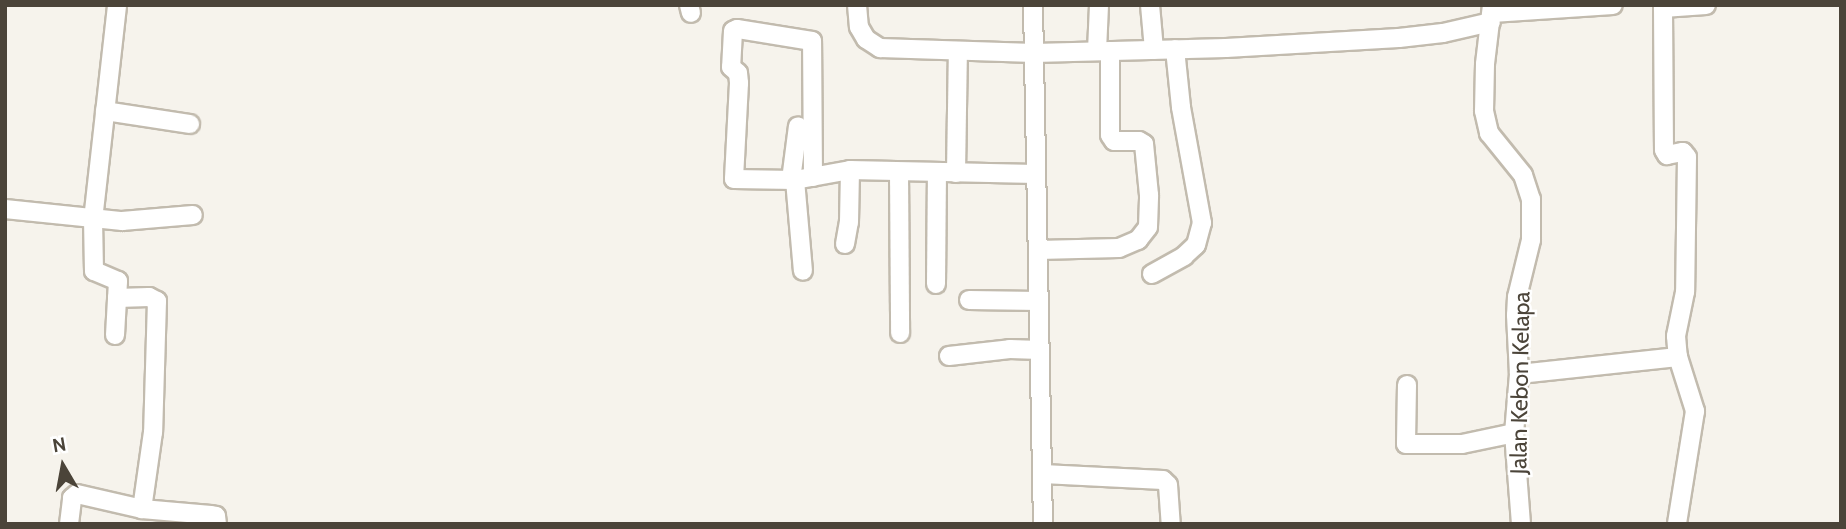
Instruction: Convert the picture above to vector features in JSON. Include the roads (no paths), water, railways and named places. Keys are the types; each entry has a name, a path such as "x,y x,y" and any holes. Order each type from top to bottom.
{"street":[{"path":"115,335 118,281 94,271 93,220 117,5"},
{"path":"857,5 859,27 866,39 880,48 1034,53 1175,50 1399,38 1443,33 1492,13 1614,5"},
{"path":"1032,5 1043,524"},
{"path":"1038,250 1119,248 1138,240 1148,227 1149,195 1143,144 1139,141 1114,141 1110,135 1099,5"},
{"path":"1150,5 1154,50"},
{"path":"1677,524 1695,411 1678,357 1676,336 1685,292 1687,157 1683,152 1667,155 1664,150 1661,7 1706,5"},
{"name":"Jalan Kebon Kelapa","path":"1492,13 1485,64 1486,122 1494,141 1523,176 1531,200 1531,240 1517,297 1519,374 1514,433 1521,524"},
{"path":"800,179 812,41 737,29 733,31 731,61 733,70 738,73 739,83 733,177 800,179 850,170 1036,174"},
{"path":"1152,274 1184,256 1196,245 1202,223 1181,107 1175,50"},
{"path":"957,173 958,51"},
{"path":"105,111 190,124"},
{"path":"798,126 803,271"},
{"path":"845,244 849,222 850,170"},
{"path":"899,172 900,333"},
{"path":"936,284 937,173"},
{"path":"5,209 122,221 193,215"},
{"path":"117,299 149,297 157,301 153,432 142,509"},
{"path":"969,300 1039,301"},
{"path":"949,356 1040,350"},
{"path":"1519,374 1678,357"},
{"path":"1407,385 1406,444 1462,444 1514,433"},
{"path":"1043,474 1166,482 1171,524"},
{"path":"69,524 72,498 77,494 142,509 211,514 216,516 216,524"}]}
